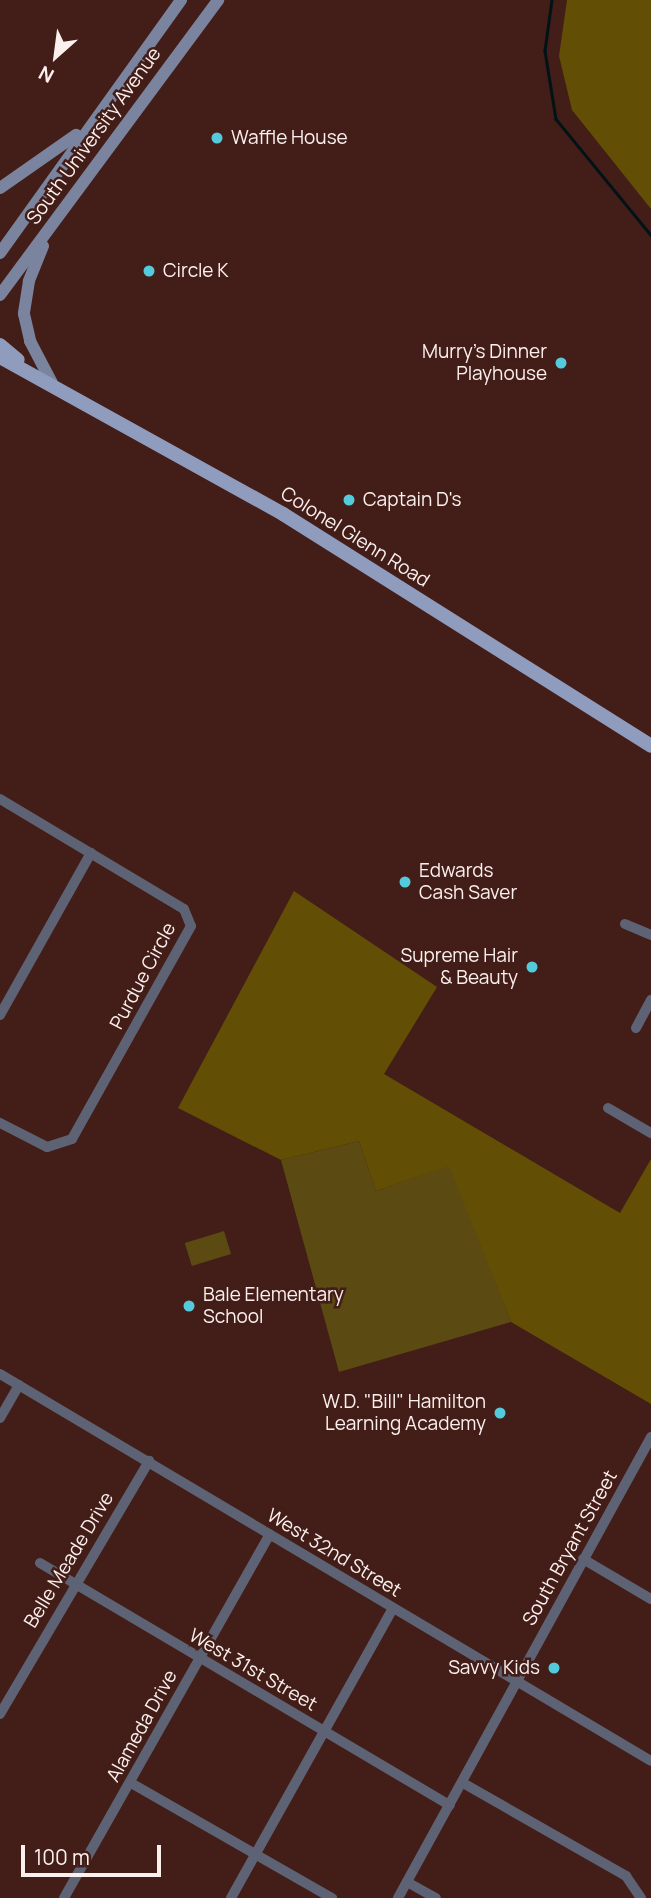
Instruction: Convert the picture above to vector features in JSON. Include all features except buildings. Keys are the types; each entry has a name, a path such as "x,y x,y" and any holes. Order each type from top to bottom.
{"main road":[{"name":"South University Avenue","path":"0,253 181,0"},
{"name":"South University Avenue","path":"0,295 218,0"},
{"path":"0,188 60,149 107,102"},
{"path":"52,383 30,341 24,309 39,254 60,215"},
{"name":"Colonel Glenn Road","path":"0,345 33,372"},
{"name":"Colonel Glenn Road","path":"0,358 33,372 340,548 651,746"}],"street":[{"name":"Purdue Circle","path":"0,799 184,909 190,929 72,1139 47,1147 0,1123"},
{"path":"0,1015 91,853"},
{"path":"625,924 651,935"},
{"path":"636,1028 651,1000"},
{"path":"608,1108 651,1133"},
{"name":"West 32nd Street","path":"0,1374 651,1761"},
{"path":"0,1418 19,1385"},
{"name":"South Bryant Street","path":"398,1898 651,1437"},
{"name":"Belle Meade Drive","path":"0,1714 149,1461"},
{"name":"Alameda Drive","path":"64,1898 270,1534"},
{"path":"583,1559 651,1599"},
{"name":"West 31st Street","path":"40,1563 74,1586 450,1805"},
{"path":"231,1898 393,1608"},
{"path":"131,1783 332,1898"},
{"path":"463,1783 626,1876 641,1898"},
{"path":"407,1882 436,1898"}],"shaded area":[{"path":"567,0 651,0 651,209 572,110 559,56"},
{"path":"294,891 437,987 384,1074 620,1213 651,1159 651,1404 511,1322 449,1166 376,1191 359,1141 281,1160 178,1108"},
{"path":"359,1141 376,1191 450,1165 511,1322 339,1372 281,1160"},
{"path":"224,1231 231,1254 192,1266 185,1243"}],"waterway":[{"path":"552,0 545,51 556,119 651,235"}],"place":[{"name":"Waffle House","path":"217,138"},
{"name":"Circle K","path":"149,271"},
{"name":"Murry's Dinner Playhouse","path":"561,363"},
{"name":"Captain D's","path":"349,500"},
{"name":"Edwards Cash Saver","path":"405,882"},
{"name":"Supreme Hair & Beauty","path":"532,967"},
{"name":"Bale Elementary School","path":"189,1306"},
{"name":"W.D. \"Bill\" Hamilton Learning Academy","path":"500,1413"},
{"name":"Savvy Kids","path":"554,1668"}]}
